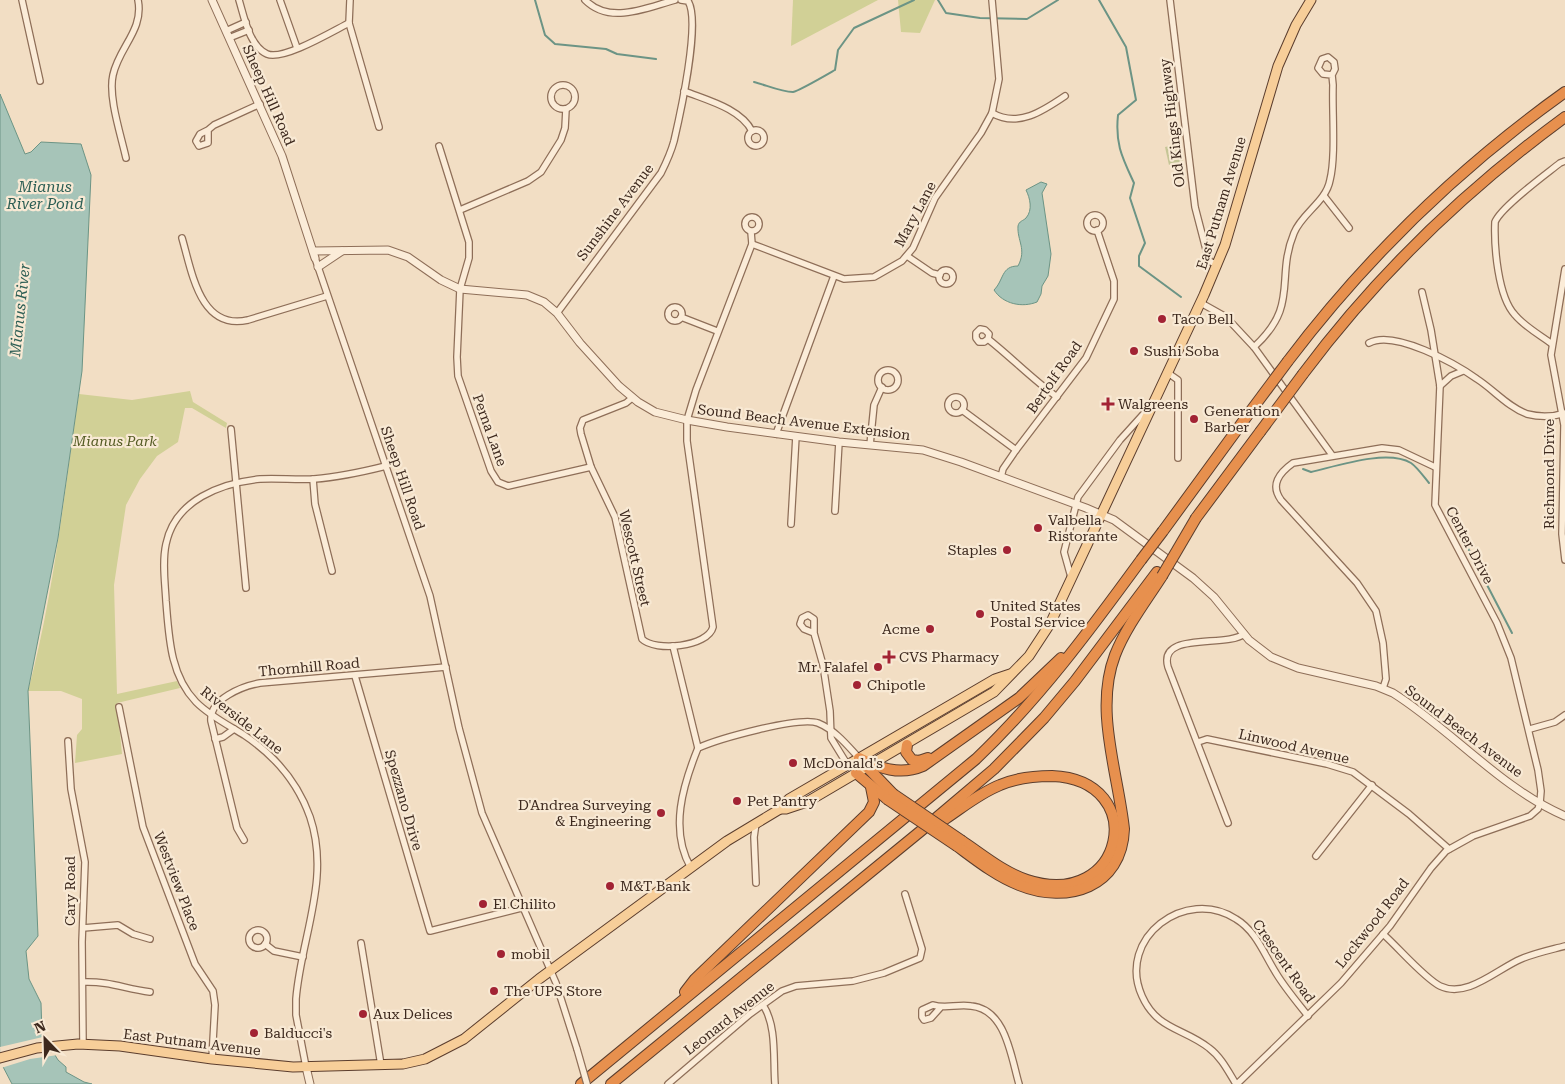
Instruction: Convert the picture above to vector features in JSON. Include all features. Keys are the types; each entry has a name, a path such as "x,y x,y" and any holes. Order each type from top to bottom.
{"highway":[{"path":"580,1084 976,759 1042,690 1163,531 1288,361 1350,286 1410,223 1481,158 1565,92"},
{"path":"856,773 871,787 890,796 1010,881 1033,890 1050,893 1073,892 1088,887 1102,878 1113,866 1122,845 1124,828 1106,710 1107,683 1112,664 1122,640 1160,574 1196,518 1303,374 1360,304 1425,235 1490,176 1565,116"},
{"path":"610,1084 976,785 1028,735 1075,681 1160,574"},
{"path":"870,766 901,771 917,768 962,739 1030,690 1100,615"},
{"path":"907,745 907,755 917,762 962,739"},
{"path":"859,758 870,766 890,796"},
{"path":"884,860 986,791 1003,783 1030,777 1066,778 1090,787 1109,806 1116,829 1112,850 1102,867 1084,879 1064,884 1042,884 1020,877 960,844"},
{"path":"674,1005 695,979 869,812 874,802 871,787"}],"main road":[{"name":"East Putnam Avenue","path":"780,809 786,809 807,802 907,745 994,692 1007,681 1010,674 1037,646 1072,582 1101,514 1218,265 1278,66 1296,25 1311,0"},
{"name":"East Putnam Avenue","path":"0,1058 53,1045 83,1044 129,1047 212,1059 306,1068 412,1062 449,1049 475,1031 551,970 691,868 756,823 780,809 788,799 995,679 1010,674"},
{"path":"847,764 856,773"}],"street":[{"path":"22,0 40,81"},
{"path":"126,158 112,80 117,64 137,26 139,15 138,0"},
{"name":"Sheep Hill Road","path":"212,0 282,156 327,296 430,596 482,813 525,907 551,970 587,1084"},
{"path":"239,0 249,30 255,42 266,54 280,56 349,23"},
{"path":"280,0 297,48"},
{"path":"350,0 349,23 379,127"},
{"path":"585,0 598,10 613,14 675,0"},
{"path":"681,0 688,1"},
{"name":"Mary Lane","path":"752,244 844,279 874,277 891,269 907,256 935,198 981,133 992,113 999,80 992,0"},
{"name":"Old Kings Highway","path":"1170,0 1196,212 1206,255 1209,261 1218,265"},
{"name":"Sunshine Avenue","path":"557,313 661,173 674,142 684,91 694,27 692,7 688,1"},
{"path":"226,31 246,22"},
{"path":"229,38 249,30"},
{"path":"1254,348 1278,320 1286,288 1289,250 1293,233 1324,196 1331,174 1332,76"},
{"path":"460,210 528,180 541,172 561,140 565,128 566,108 574,101 574,92 568,86 559,86 553,92 552,101 558,108 566,108"},
{"path":"684,91 733,112 747,122 752,131"},
{"path":"992,113 1000,118 1027,117 1043,111 1065,96"},
{"path":"208,130 222,120 260,104"},
{"name":"Perna Lane","path":"439,146 469,242 469,258 460,289 458,376 493,476 503,485 514,486 591,467"},
{"path":"1552,344 1522,322 1509,308 1501,283 1495,222 1497,216 1507,207 1560,163 1565,161"},
{"path":"1324,196 1349,228"},
{"name":"Bertolf Road","path":"1001,477 1003,468 1086,358 1114,299 1114,281 1097,230"},
{"path":"751,232 752,244"},
{"path":"182,238 196,286 205,305 226,321 236,323 327,296"},
{"name":"Wescott Street","path":"632,398 626,403 588,417 581,424 581,434 591,467 615,517 642,639 651,645 673,646 704,639 710,634 713,627 687,441 687,420 717,331 752,244"},
{"name":"Sound Beach Avenue Extension","path":"312,251 382,249 400,254 441,280 460,289 527,294 544,302 557,313 593,358 632,398 655,412 687,420 776,434 929,452 1101,514"},
{"path":"318,267 342,251"},
{"path":"907,256 932,273 940,276"},
{"name":"Richmond Drive","path":"1565,269 1552,344 1551,364 1564,414 1562,534 1565,560"},
{"path":"776,434 834,276"},
{"name":"Center Drive","path":"1422,292 1436,356 1440,386 1434,494 1436,510 1502,635 1517,676 1541,783 1540,803"},
{"path":"1201,303 1226,317 1254,348 1332,455"},
{"path":"681,317 717,331"},
{"path":"988,339 1016,362 1026,374 1057,397"},
{"path":"1369,343 1376,340 1398,342 1436,356 1463,371 1522,412 1545,416 1564,414"},
{"path":"1440,386 1451,376 1463,371"},
{"path":"1168,373 1178,380 1178,458"},
{"path":"870,445 874,405 882,387"},
{"path":"1072,582 1064,552 1076,504 1084,489 1120,440 1154,402"},
{"path":"962,410 1016,450"},
{"path":"231,429 246,588"},
{"path":"791,524 796,436"},
{"path":"835,511 839,442"},
{"path":"1383,688 1386,679 1382,630 1376,611 1357,583 1292,512 1275,488 1282,472 1293,463 1332,455 1393,448 1435,467"},
{"name":"Riverside Lane","path":"306,1068 296,1007 318,877 317,848 312,825 301,798 284,771 262,748 211,714 187,691 175,664 167,614 165,553 174,523 194,500 215,489 262,479 313,479 353,475 386,466"},
{"path":"313,479 315,504 332,571"},
{"name":"Sound Beach Avenue","path":"1101,514 1140,538 1193,578 1219,602 1244,634 1262,651 1284,663 1383,688 1408,702 1498,774 1540,803 1565,816"},
{"path":"814,633 819,648 830,711 831,738 847,764"},
{"path":"1228,823 1168,667 1167,655 1170,649 1180,645 1233,640 1244,634"},
{"path":"673,646 698,748 684,784 681,807 684,853 691,868"},
{"name":"Thornhill Road","path":"211,714 230,694 253,684 446,667"},
{"name":"Spezzano Drive","path":"355,676 430,931 525,907"},
{"name":"Westview Place","path":"119,707 143,827 196,964 213,991 215,1005 212,1059"},
{"path":"211,714 215,739 238,828 244,840"},
{"path":"1530,729 1555,722 1565,715"},
{"path":"698,748 797,722 812,722 830,730 859,758"},
{"path":"215,739 223,737 234,729"},
{"name":"Linwood Avenue","path":"1198,742 1207,739 1327,764 1353,772 1372,785 1449,849"},
{"name":"Cary Road","path":"68,741 70,789 84,862 83,1044"},
{"path":"1316,856 1372,785"},
{"name":"Lockwood Road","path":"1237,1084 1341,983 1383,934 1434,863 1449,849 1480,833 1530,816 1538,809 1540,803"},
{"path":"756,823 754,837 756,883"},
{"name":"Leonard Avenue","path":"668,1084 782,991 796,986 853,981 884,973 920,958 922,949 905,894"},
{"name":"Crescent Road","path":"1237,1084 1220,1058 1209,1048 1159,1021 1147,1007 1138,986 1137,967 1140,950 1154,928 1168,917 1191,909 1210,908 1229,914 1252,932 1276,974 1308,1016"},
{"path":"83,928 118,925 133,934 150,939"},
{"path":"1383,934 1434,983 1456,990 1473,984 1524,958 1565,946"},
{"path":"361,943 381,1065"},
{"path":"265,944 274,951 303,957"},
{"path":"83,982 105,981 135,990 150,992"},
{"path":"763,1005 769,1013 775,1084"},
{"path":"940,1008 961,1005 980,1007 988,1011 998,1022 1019,1084"},
{"path":"306,1068 310,1084"}],"green space":[{"path":"793,0 878,0 791,46"},
{"path":"898,0 935,0 920,33 901,32"},
{"path":"1181,144 1183,162 1169,165 1165,147"},
{"name":"Mianus Park","path":"190,391 193,402 227,423 226,428 192,408 185,408 178,442 157,456 140,479 126,505 114,585 117,694 177,681 180,688 117,703 122,754 75,763 77,735 82,729 82,699 61,691 28,691 52,581 79,394 132,400"}],"water":[{"name":"Mianus River Pond","path":"0,94 25,154 31,152 41,142 81,144 91,175 82,371 58,538 28,691 38,936 26,951 29,979 41,1003 42,1034 58,1060 66,1067 66,1072 84,1082 92,1084 12,1084 0,1061"},
{"path":"1041,182 1047,184 1042,193 1051,254 1048,276 1042,286 1037,302 1025,305 1013,304 1002,299 994,290 1008,268 1018,266 1021,260 1022,250 1018,226 1030,211 1030,200 1026,190"}],"pier":[{"path":"47,1036 58,1055 30,1059 1,1068 0,1047"}],"waterway":[{"path":"535,0 545,35 555,44 606,49 617,54 656,59"},
{"path":"754,82 788,92 793,92 807,86 835,70 838,50 854,28 914,0"},
{"path":"938,0 946,13 980,18 1027,19 1058,0"},
{"path":"1099,0 1126,47 1136,100 1118,115 1117,125 1120,150 1134,183 1130,198 1145,243 1139,256 1139,266 1181,297"},
{"path":"1303,469 1311,472 1362,460 1376,458 1401,459 1411,463 1429,483"},
{"path":"1459,531 1512,633"}],"place":[{"name":"Taco Bell","path":"1162,319"},
{"name":"Sushi Soba","path":"1134,351"},
{"name":"Walgreens","path":"1108,404"},
{"name":"Generation Barber","path":"1194,419"},
{"name":"Valbella Ristorante","path":"1038,528"},
{"name":"Staples","path":"1007,550"},
{"name":"United States Postal Service","path":"980,614"},
{"name":"Acme","path":"930,629"},
{"name":"CVS Pharmacy","path":"889,657"},
{"name":"Mr. Falafel","path":"878,667"},
{"name":"Chipotle","path":"857,685"},
{"name":"McDonald's","path":"793,763"},
{"name":"Pet Pantry","path":"737,801"},
{"name":"D'Andrea Surveying & Engineering","path":"661,813"},
{"name":"M&T Bank","path":"610,886"},
{"name":"El Chilito","path":"483,904"},
{"name":"mobil","path":"501,954"},
{"name":"The UPS Store","path":"494,991"},
{"name":"Aux Delices","path":"363,1014"},
{"name":"Balducci's","path":"254,1033"}],"water label":[{"name":"Mianus River","path":"20,310"}]}
